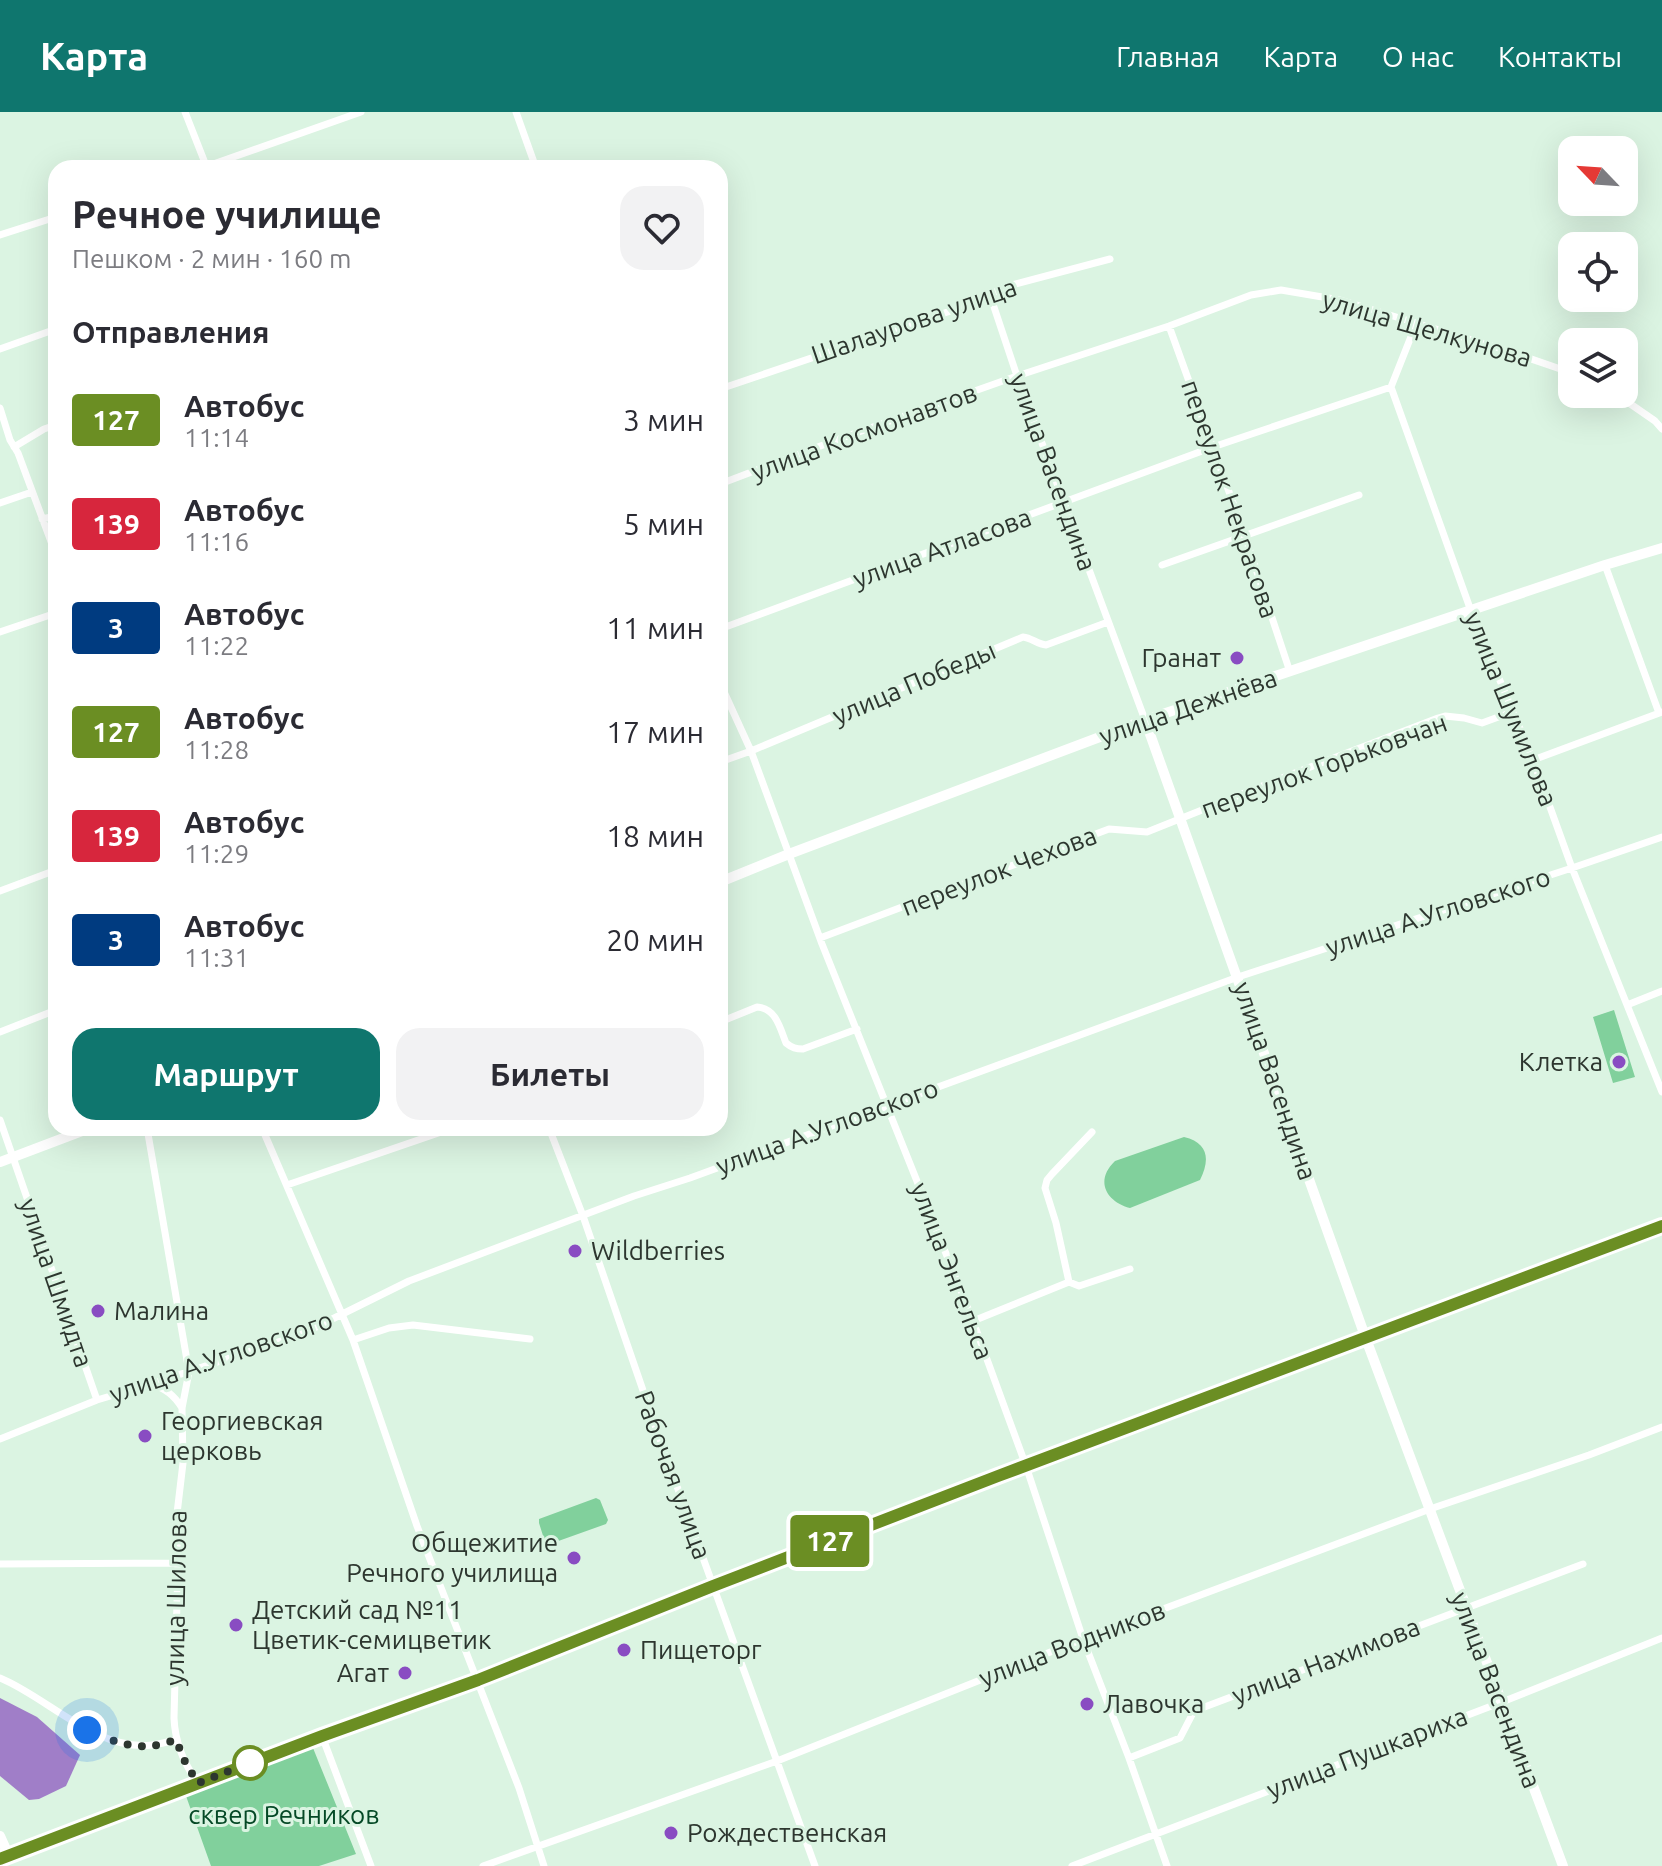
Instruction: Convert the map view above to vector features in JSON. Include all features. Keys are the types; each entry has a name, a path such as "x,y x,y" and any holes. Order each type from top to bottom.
{"main road":[{"name":"улица Дежнёва","path":"728,879 1145,720 1662,548"},
{"name":"улица Васендина","path":"1145,720 1366,1339 1563,1866"},
{"path":"0,1162 69,1136"},
{"path":"0,1836 7,1860 198,1783 478,1680 713,1586 1662,1226"}],"street":[{"path":"185,112 202,160"},
{"path":"225,160 361,112"},
{"path":"516,112 533,160"},
{"path":"0,235 48,220"},
{"name":"Шалаурова улица","path":"728,386 977,302 1004,287 1110,259"},
{"name":"улица Щелкунова","path":"1281,290 1340,300 1558,368"},
{"name":"улица Космонавтов","path":"728,481 1251,295 1281,290"},
{"name":"улица Васендина","path":"990,295 1145,720"},
{"path":"1391,387 1416,324"},
{"name":"переулок Некрасова","path":"1169,326 1245,536 1290,672"},
{"path":"0,349 48,332"},
{"name":"улица Атласова","path":"728,626 1213,447 1391,387"},
{"name":"улица Шумилова","path":"1391,387 1471,611 1533,760 1572,868 1662,1092"},
{"path":"0,408 48,534"},
{"path":"1636,408 1662,429"},
{"path":"14,447 48,428"},
{"path":"0,503 32,492"},
{"path":"1162,565 1359,495"},
{"path":"42,519 48,518"},
{"path":"1533,760 1661,712 1605,565"},
{"path":"0,632 48,616"},
{"name":"улица Победы","path":"728,759 1023,637 1046,645 1108,622"},
{"name":"улица Энгельса","path":"728,701 751,751 820,938 973,1321 1026,1466 1083,1639 1167,1866"},
{"name":"переулок Горьковчан","path":"1181,819 1438,718 1464,718 1482,723 1512,712"},
{"name":"переулок Чехова","path":"820,938 1109,829 1147,832 1181,819"},
{"name":"улица А.Угловского","path":"0,1439 97,1400 302,1334 409,1281 1238,977 1662,837"},
{"path":"0,891 48,873"},
{"path":"1627,1005 1662,991"},
{"path":"728,1019 762,1006 772,1011 786,1043 796,1049 857,1029"},
{"path":"0,1032 48,1013"},
{"name":"улица Шмидта","path":"0,1120 97,1400"},
{"path":"1069,1282 1045,1188 1052,1174 1092,1132"},
{"name":"улица Шилова","path":"148,1136 189,1372 182,1408 183,1463 176,1522 178,1563 174,1718 176,1740 198,1783"},
{"path":"266,1136 353,1340 417,1526 519,1788 544,1866"},
{"path":"287,1185 430,1136"},
{"name":"Рабочая улица","path":"552,1136 815,1866"},
{"path":"973,1321 1069,1282 1079,1286 1130,1269"},
{"path":"353,1340 389,1328 413,1325 530,1339"},
{"path":"151,1384 172,1394 182,1408"},
{"name":"улица Водников","path":"483,1866 777,1761 1083,1639 1430,1509 1662,1427"},
{"path":"0,1564 178,1563"},
{"name":"улица Нахимова","path":"1129,1758 1180,1738 1194,1711 1583,1564"},
{"name":"улица Пушкариха","path":"1072,1866 1662,1638"},
{"path":"0,1678 105,1738 150,1746 176,1740"},
{"path":"322,1736 371,1866"}],"green space":[{"path":"1614,1010 1635,1077 1613,1083 1593,1017"},
{"path":"1184,1137 1198,1143 1205,1153 1200,1180 1130,1208 1109,1195 1105,1175 1115,1161"},
{"path":"596,1498 600,1500 608,1520 606,1524 550,1544 545,1542 539,1519"},
{"name":"сквер Речников","path":"313,1748 356,1854 319,1866 211,1866 186,1796"}],"shaded area":[{"path":"0,1698 37,1717 80,1755 66,1786 39,1799 29,1800 0,1776"}],"bus line":[{"name":"127","path":"0,1859 478,1680 998,1476 1662,1226"}],"place":[{"name":"Гранат","path":"1237,658"},
{"name":"Клетка","path":"1619,1062"},
{"name":"Wildberries","path":"575,1251"},
{"name":"Малина","path":"98,1311"},
{"name":"Георгиевская церковь","path":"145,1436"},
{"name":"Общежитие Речного училища","path":"574,1558"},
{"name":"Детский сад №11 Цветик-семицветик","path":"236,1625"},
{"name":"Пищеторг","path":"624,1650"},
{"name":"Агат","path":"405,1673"},
{"name":"Лавочка","path":"1087,1704"},
{"name":"Рождественская","path":"671,1833"}],"route":[{"path":"87,1730 133,1745 150,1746 176,1740 198,1783 250,1763"}]}
